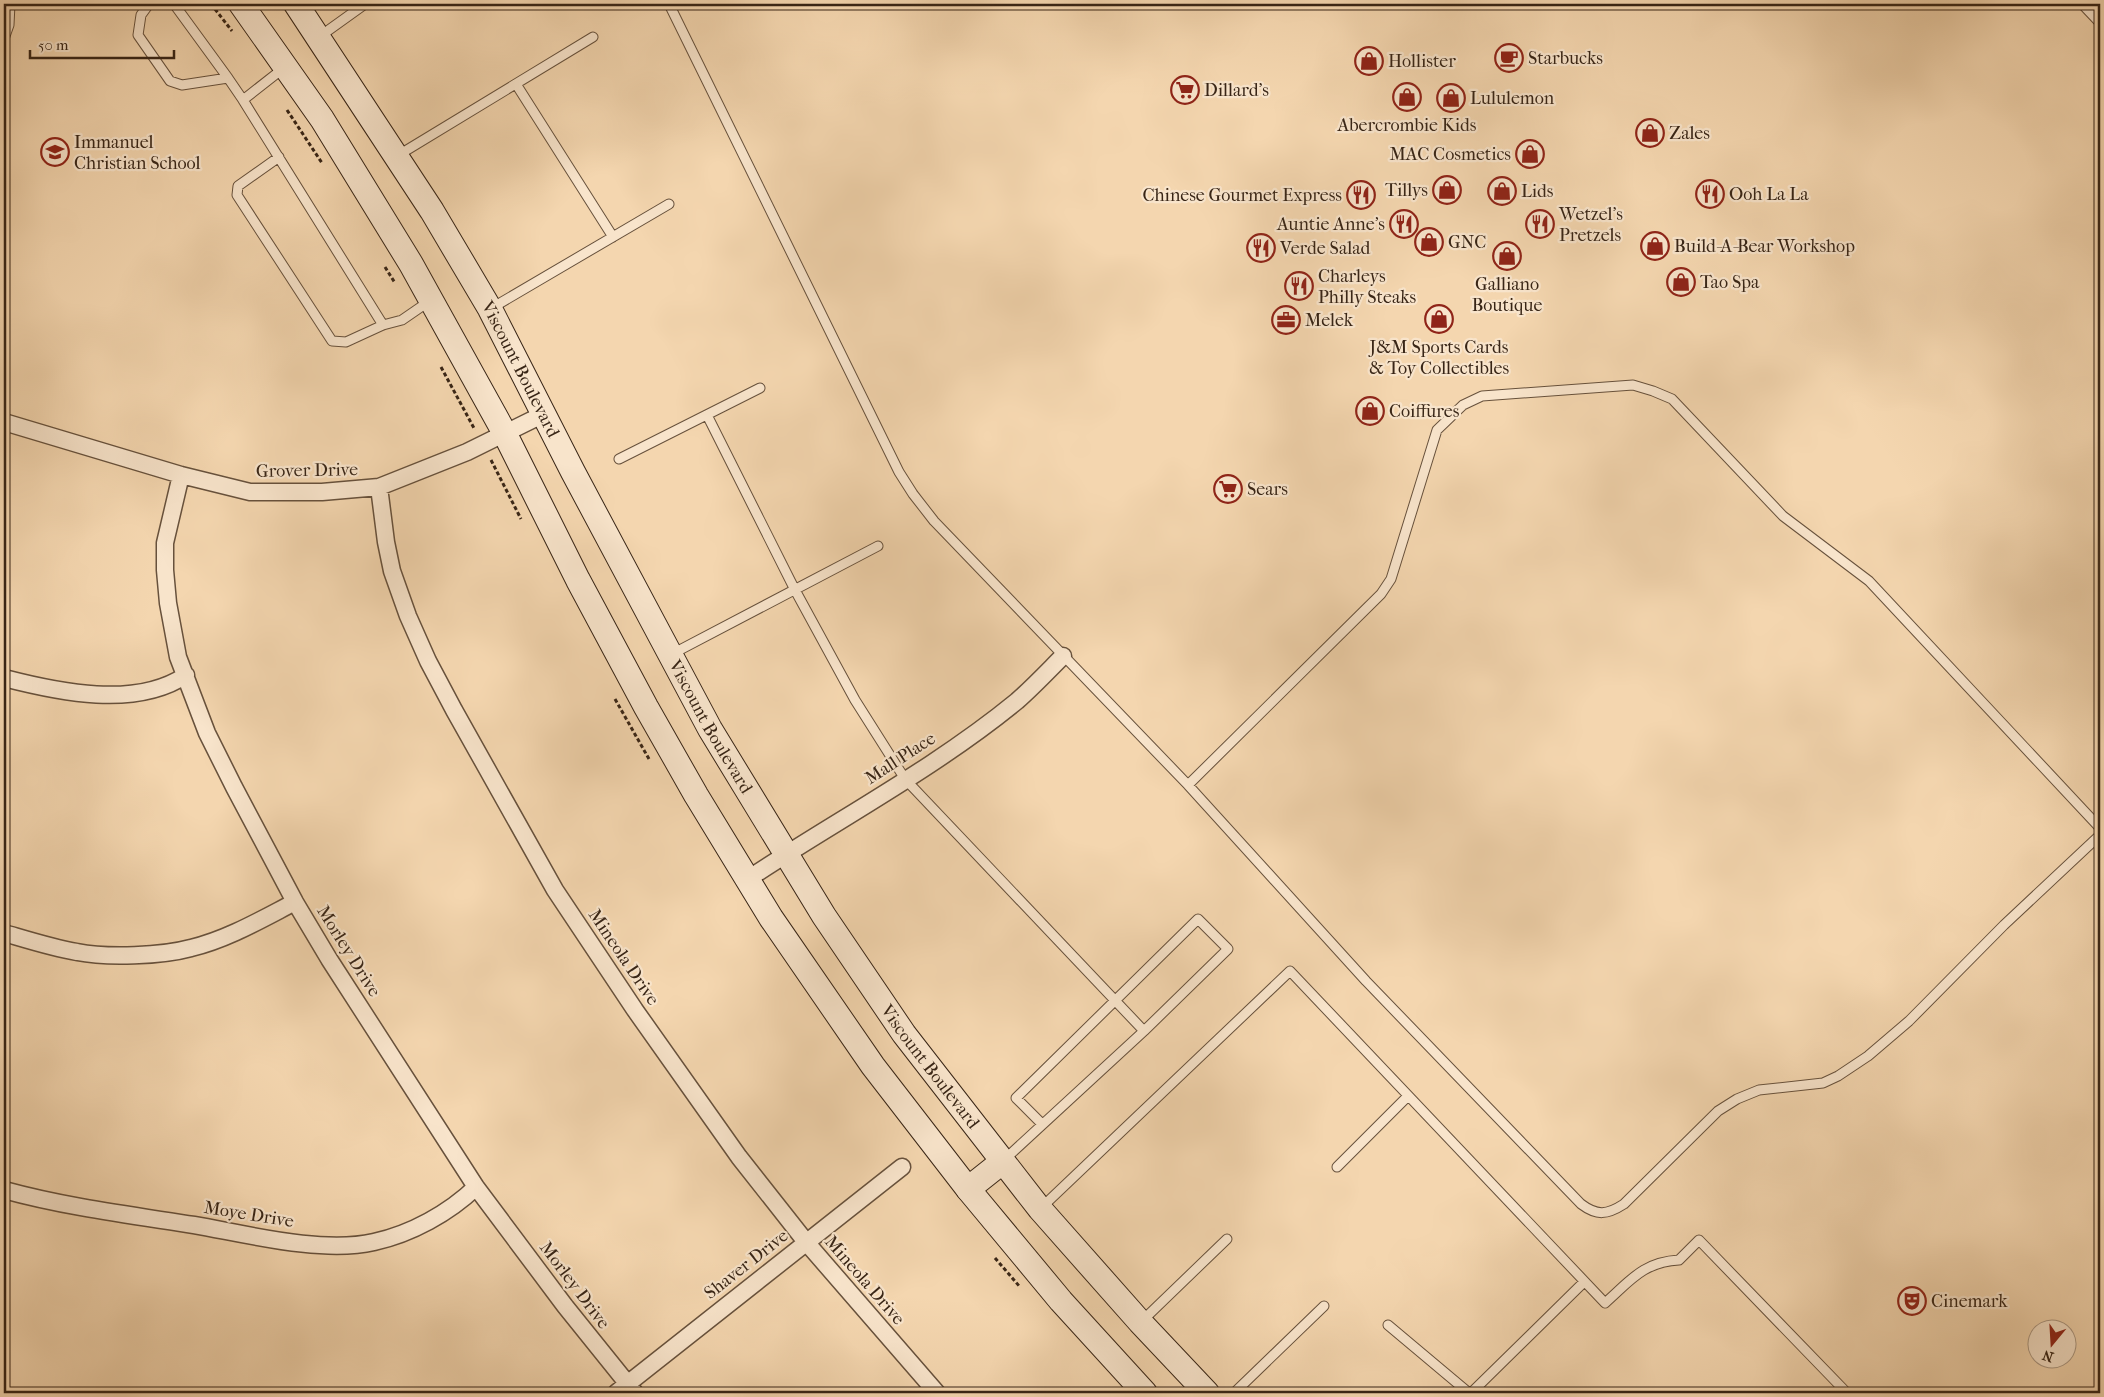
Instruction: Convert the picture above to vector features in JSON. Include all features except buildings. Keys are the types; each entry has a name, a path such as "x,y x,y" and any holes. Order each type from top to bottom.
{"main road":[{"path":"241,4 327,127 431,300 504,432 578,580 646,707 696,795 816,986 867,1058 968,1189 1061,1302 1145,1393"},
{"name":"Viscount Boulevard","path":"296,4 396,157 490,309 670,656 710,729 824,916 904,1034 1002,1162 1040,1209 1140,1322 1207,1393"},
{"path":"968,1189 1002,1162"}],"street":[{"name":"Grover Drive","path":"4,422 181,474 250,492 271,493 379,488 467,452 504,432 544,414"},
{"name":"Morley Drive","path":"181,474 166,543 165,570 178,657 207,733 295,902 355,998 476,1187 626,1390"},
{"name":"Mineola Drive","path":"379,488 392,571 408,616 450,702 555,890 690,1089 740,1157 806,1242 937,1393"},
{"name":"Mall Place","path":"748,879 786,853 905,779 1018,700 1063,656"},
{"path":"4,678 56,690 103,695 157,688 186,675"},
{"path":"4,933 78,952 125,955 158,953 191,949 220,938 295,902"},
{"name":"Shaver Drive","path":"626,1390 806,1242 902,1168"},
{"name":"Moye Drive","path":"4,1190 48,1201 295,1242 354,1245 374,1242 416,1228 467,1196 476,1187"}],"lane":[{"path":"4,39 9,25 10,4"},
{"path":"149,4 140,16 138,35 170,82 182,85 228,78"},
{"path":"174,4 243,100 384,325"},
{"path":"319,37 365,4"},
{"path":"669,4 912,494 934,521 1188,785 1366,981 1581,1204 1592,1212 1613,1211 1624,1204 1718,1111 1737,1099 1759,1090 1823,1083 1838,1076 1868,1056 1909,1021 2004,925 2100,835"},
{"path":"2082,4 2100,23"},
{"path":"396,157 593,37"},
{"path":"243,100 286,67"},
{"path":"516,84 613,237"},
{"path":"279,157 238,186 237,195 332,342 346,342 384,325 402,320 431,300"},
{"path":"490,309 669,204"},
{"path":"1188,785 1381,594 1391,579 1438,430 1463,405 1482,396 1633,385 1672,399 1783,516 1869,581 2100,828"},
{"path":"619,459 760,388"},
{"path":"707,415 795,590 856,700 905,779 1144,1031"},
{"path":"670,656 878,546"},
{"path":"1002,1162 1144,1031 1228,949 1198,919 1116,1002 1016,1098 1042,1124"},
{"path":"1040,1209 1290,971 1605,1303 1646,1268 1662,1261 1679,1260 1699,1240 1847,1393"},
{"path":"1337,1167 1408,1096"},
{"path":"1140,1322 1227,1239"},
{"path":"1388,1325 1470,1393 1584,1282"},
{"path":"1234,1393 1324,1306"}],"place":[{"name":"Starbucks","path":"1509,58"},
{"name":"Hollister","path":"1369,61"},
{"name":"Dillard's","path":"1185,90"},
{"name":"Abercrombie Kids","path":"1407,97"},
{"name":"Lululemon","path":"1451,98"},
{"name":"Zales","path":"1650,133"},
{"name":"Immanuel Christian School","path":"55,152"},
{"name":"MAC Cosmetics","path":"1530,154"},
{"name":"Tillys","path":"1447,190"},
{"name":"Lids","path":"1502,191"},
{"name":"Ooh La La","path":"1710,194"},
{"name":"Chinese Gourmet Express","path":"1361,195"},
{"name":"Auntie Anne's","path":"1404,224"},
{"name":"Wetzel's Pretzels","path":"1540,224"},
{"name":"GNC","path":"1429,242"},
{"name":"Build-A-Bear Workshop","path":"1655,246"},
{"name":"Verde Salad","path":"1261,248"},
{"name":"Galliano Boutique","path":"1507,256"},
{"name":"Tao Spa","path":"1681,282"},
{"name":"Charleys Philly Steaks","path":"1299,286"},
{"name":"J&M Sports Cards & Toy Collectibles","path":"1439,319"},
{"name":"Melek","path":"1286,320"},
{"name":"Coiffures","path":"1370,411"},
{"name":"Sears","path":"1228,489"},
{"name":"Cinemark","path":"1912,1301"}]}
